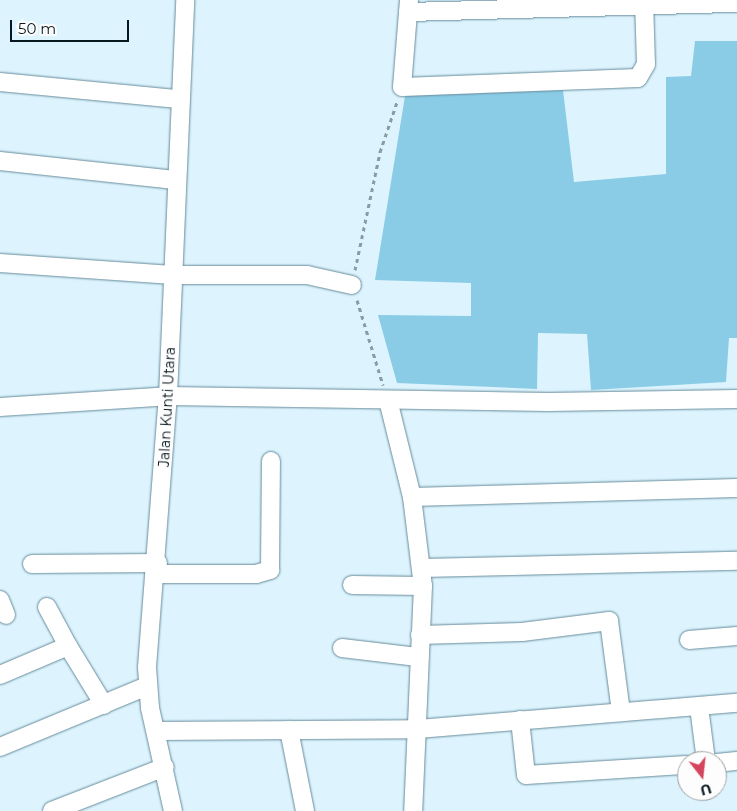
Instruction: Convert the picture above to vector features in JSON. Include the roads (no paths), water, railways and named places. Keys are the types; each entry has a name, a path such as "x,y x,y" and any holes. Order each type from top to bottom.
{"street":[{"name":"Jalan Kunti Utara","path":"172,811 165,767 147,686 168,396 178,99 184,0"},
{"path":"644,4 646,64 638,78 402,87 409,6 737,3"},
{"path":"0,82 178,99"},
{"path":"0,161 175,180"},
{"path":"0,263 173,275 307,276 352,285"},
{"path":"0,407 168,396 388,400 737,399"},
{"path":"388,400 412,497 422,577 420,635 417,657 418,729 413,811"},
{"path":"32,564 157,568 256,574 270,570 271,461"},
{"path":"412,497 737,488"},
{"path":"352,585 422,577 737,561"},
{"path":"47,607 104,705"},
{"path":"420,635 522,632 609,621 621,712"},
{"path":"689,640 737,636"},
{"path":"0,675 68,646"},
{"path":"342,648 417,657"},
{"path":"0,747 147,686"},
{"path":"156,731 418,729 737,703"},
{"path":"699,707 705,751"},
{"path":"520,720 526,775 677,766"},
{"path":"289,730 305,811"},
{"path":"52,811 165,767"}]}
